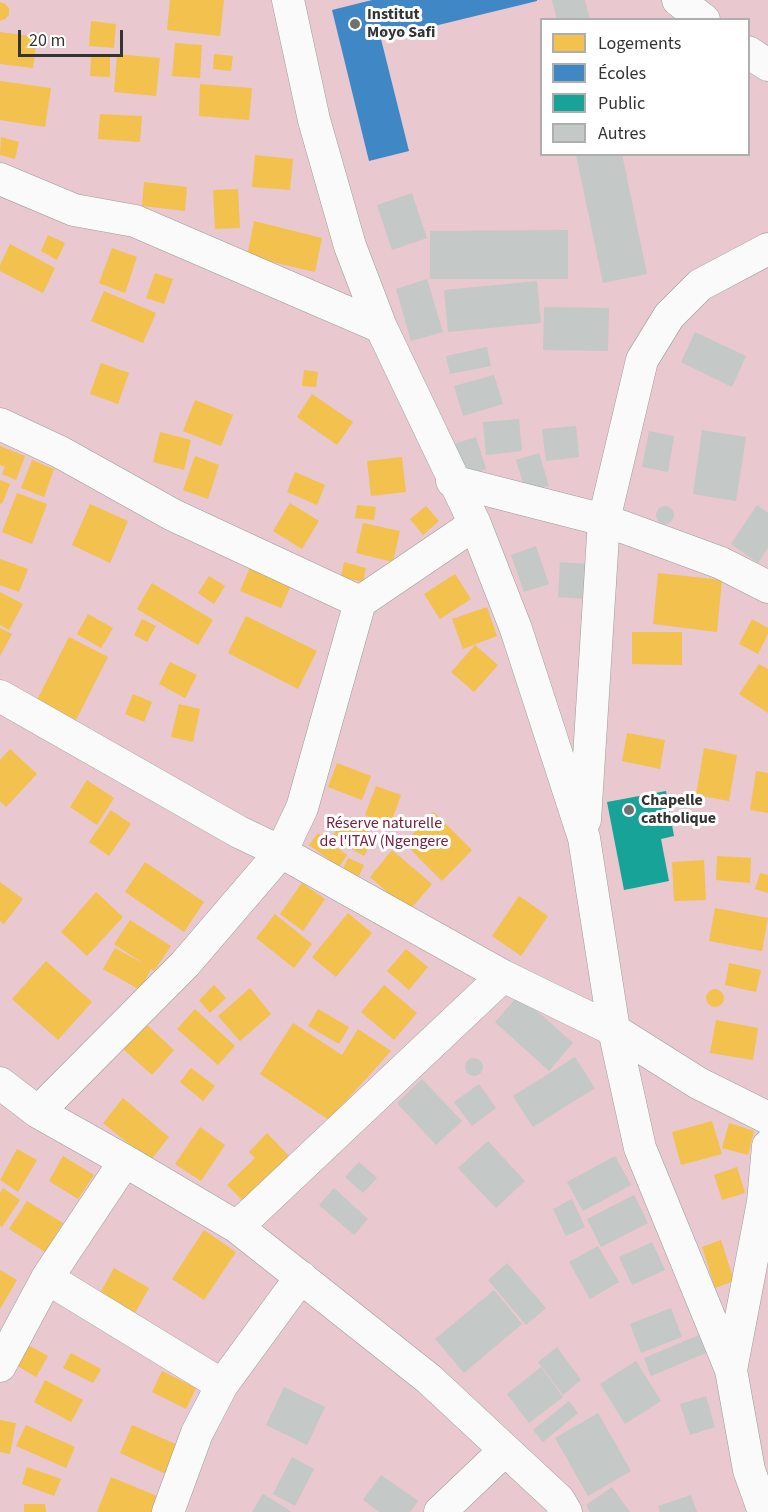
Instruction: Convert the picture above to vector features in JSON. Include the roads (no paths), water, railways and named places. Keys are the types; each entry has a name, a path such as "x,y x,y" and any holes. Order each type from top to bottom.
{"street":[{"path":"288,0 320,143 350,246 381,327 452,481 475,524 516,629 584,838 614,1029 640,1148 731,1370 749,1470 764,1512"},
{"path":"678,0 701,18"},
{"path":"750,52 768,65"},
{"path":"0,179 74,210 135,221 381,327"},
{"path":"584,838 604,520 642,360 669,316 700,285 768,249"},
{"path":"0,424 60,452 173,515 360,602"},
{"path":"452,481 604,520 721,563 768,587"},
{"path":"38,1112 185,964 281,852 302,808 360,602 475,524"},
{"path":"0,696 239,832 281,852 503,976 614,1029 698,1083 768,1118"},
{"path":"237,1227 503,976"},
{"path":"0,1083 38,1112 237,1227 429,1379 559,1500 566,1512"},
{"path":"731,1370 763,1202 768,1146"},
{"path":"0,1366 47,1278 125,1161"},
{"path":"168,1512 197,1433 222,1385 301,1277"},
{"path":"47,1278 222,1385"},
{"path":"440,1512 504,1451"}],"place":[{"name":"Institut Moyo Safi","path":"355,24"},
{"name":"Chapelle catholique","path":"629,810"}],"park label":[{"name":"Réserve naturelle de l'ITAV (Ngengere","path":"384,833"}]}
